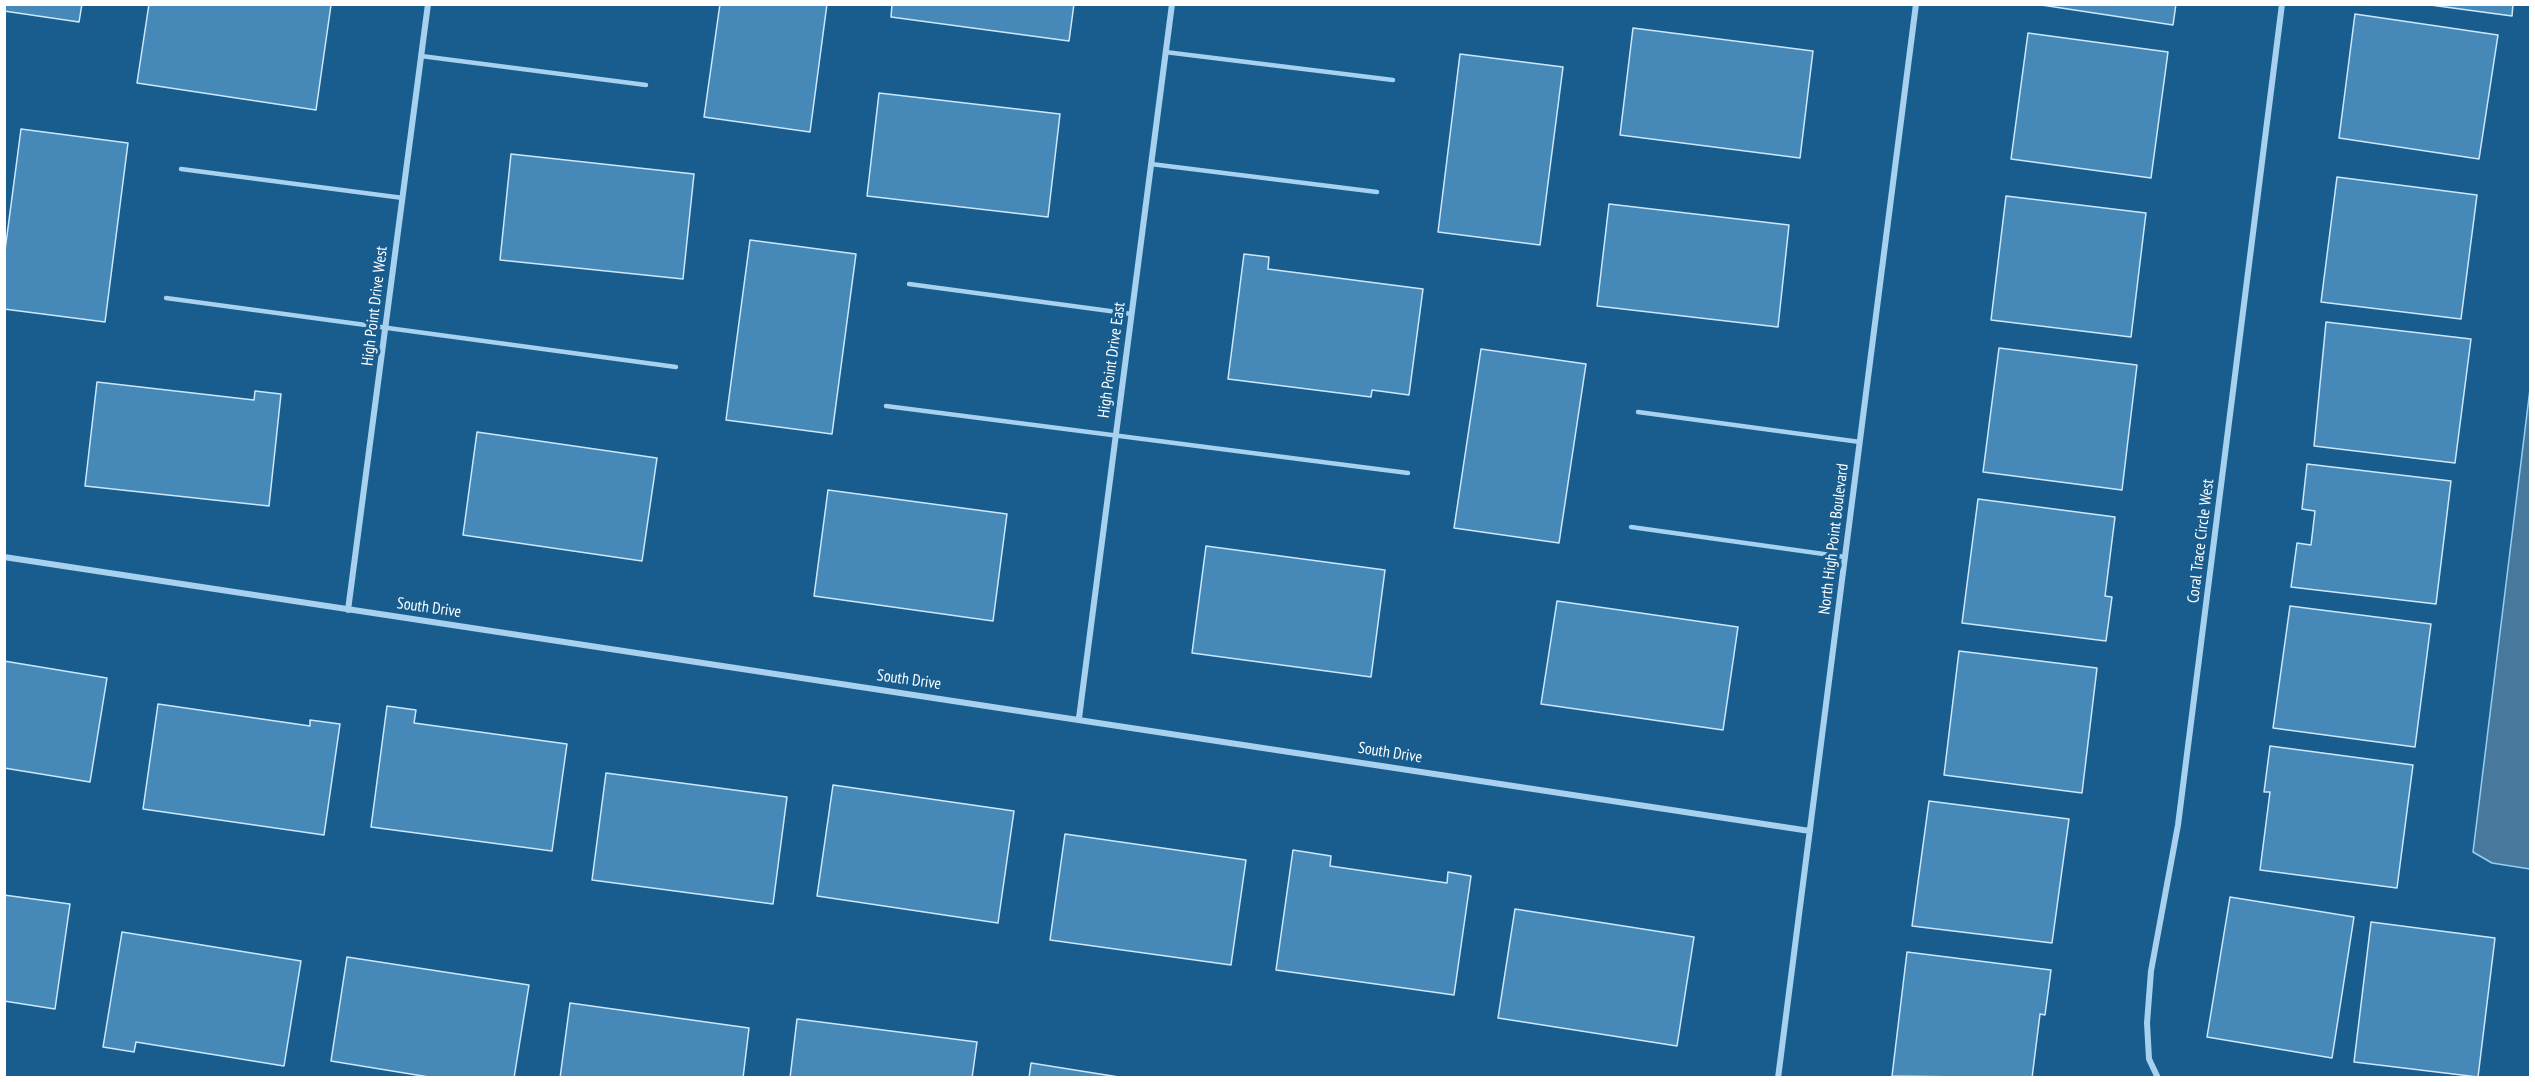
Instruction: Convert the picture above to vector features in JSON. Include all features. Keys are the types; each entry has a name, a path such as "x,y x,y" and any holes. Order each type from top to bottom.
{"street":[{"name":"High Point Drive West","path":"348,610 428,4"},
{"name":"High Point Drive East","path":"1078,718 1172,4"},
{"name":"North High Point Boulevard","path":"1778,1077 1916,4"},
{"name":"Coral Trace Circle West","path":"2158,1077 2149,1059 2147,1023 2151,971 2178,825 2282,4"},
{"name":"South Drive","path":"4,557 1078,718 1810,831"}],"lane":[{"path":"1165,52 1393,80"},
{"path":"421,56 646,85"},
{"path":"1151,164 1377,192"},
{"path":"181,169 403,198"},
{"path":"909,284 1132,314"},
{"path":"166,298 676,367"},
{"path":"885,406 1408,473"},
{"path":"1638,412 1860,442"},
{"path":"1631,527 1845,557"}],"water":[{"path":"2530,389 2530,869 2492,863 2473,852"}],"building":[{"path":"4,4 82,4 79,22 4,11"},
{"path":"149,4 331,5 316,110 137,83"},
{"path":"720,4 827,4 810,132 704,117"},
{"path":"892,4 1074,4 1069,41 891,17"},
{"path":"2035,4 2176,4 2173,25"},
{"path":"2423,4 2513,4 2512,16"},
{"path":"2355,14 2498,35 2479,159 2339,138"},
{"path":"1633,28 1813,51 1800,158 1620,135"},
{"path":"2028,33 2168,52 2151,178 2011,159"},
{"path":"1460,54 1563,67 1540,245 1438,232"},
{"path":"879,93 1060,114 1048,217 867,196"},
{"path":"21,129 128,143 105,322 4,309 4,258"},
{"path":"511,154 694,174 683,279 500,260"},
{"path":"2337,177 2477,195 2461,319 2321,302"},
{"path":"2006,196 2146,213 2131,337 1991,320"},
{"path":"1609,204 1789,225 1778,327 1597,306"},
{"path":"750,240 856,254 832,434 726,420"},
{"path":"1244,254 1269,257 1268,269 1423,289 1409,395 1372,390 1371,397 1228,379"},
{"path":"2326,322 2471,339 2455,463 2314,446"},
{"path":"1999,348 2137,365 2122,490 1983,472"},
{"path":"1481,349 1586,364 1559,543 1454,528"},
{"path":"97,382 254,400 255,391 281,394 269,506 85,486"},
{"path":"477,432 657,458 642,561 463,535"},
{"path":"2307,464 2451,481 2436,604 2291,587 2297,543 2311,545 2315,511 2302,509"},
{"path":"828,490 1007,514 993,621 814,596"},
{"path":"1978,499 2115,517 2105,596 2112,597 2106,641 1962,623"},
{"path":"1206,546 1385,570 1371,677 1192,653"},
{"path":"1557,601 1738,627 1723,730 1541,704"},
{"path":"2290,606 2431,624 2415,747 2273,728"},
{"path":"1959,651 2097,668 2082,793 1944,775"},
{"path":"4,661 107,678 90,782 4,768"},
{"path":"158,704 310,726 310,720 340,724 324,835 143,809"},
{"path":"387,706 416,710 414,723 567,744 552,851 371,827"},
{"path":"2270,746 2413,765 2397,888 2260,870 2270,792 2264,792"},
{"path":"606,773 787,797 773,904 592,880"},
{"path":"833,785 1014,811 998,923 817,896"},
{"path":"1929,801 2069,819 2052,943 1912,926"},
{"path":"1065,834 1246,860 1231,965 1050,940"},
{"path":"1293,850 1331,856 1330,866 1447,883 1448,872 1471,876 1454,995 1276,970"},
{"path":"4,895 70,904 55,1009 4,1001"},
{"path":"2230,897 2354,917 2332,1058 2207,1037"},
{"path":"1515,909 1694,937 1677,1046 1498,1018"},
{"path":"2371,922 2495,938 2478,1077 2354,1062"},
{"path":"122,932 301,961 284,1066 136,1042 134,1052 103,1047"},
{"path":"1907,952 2051,970 2045,1015 2040,1014 2032,1078 1892,1076"},
{"path":"347,957 529,985 514,1078 435,1078 331,1061"},
{"path":"570,1003 749,1028 743,1078 560,1078"},
{"path":"797,1019 977,1042 972,1078 790,1078"},
{"path":"1031,1063 1125,1078 1029,1078"}]}
